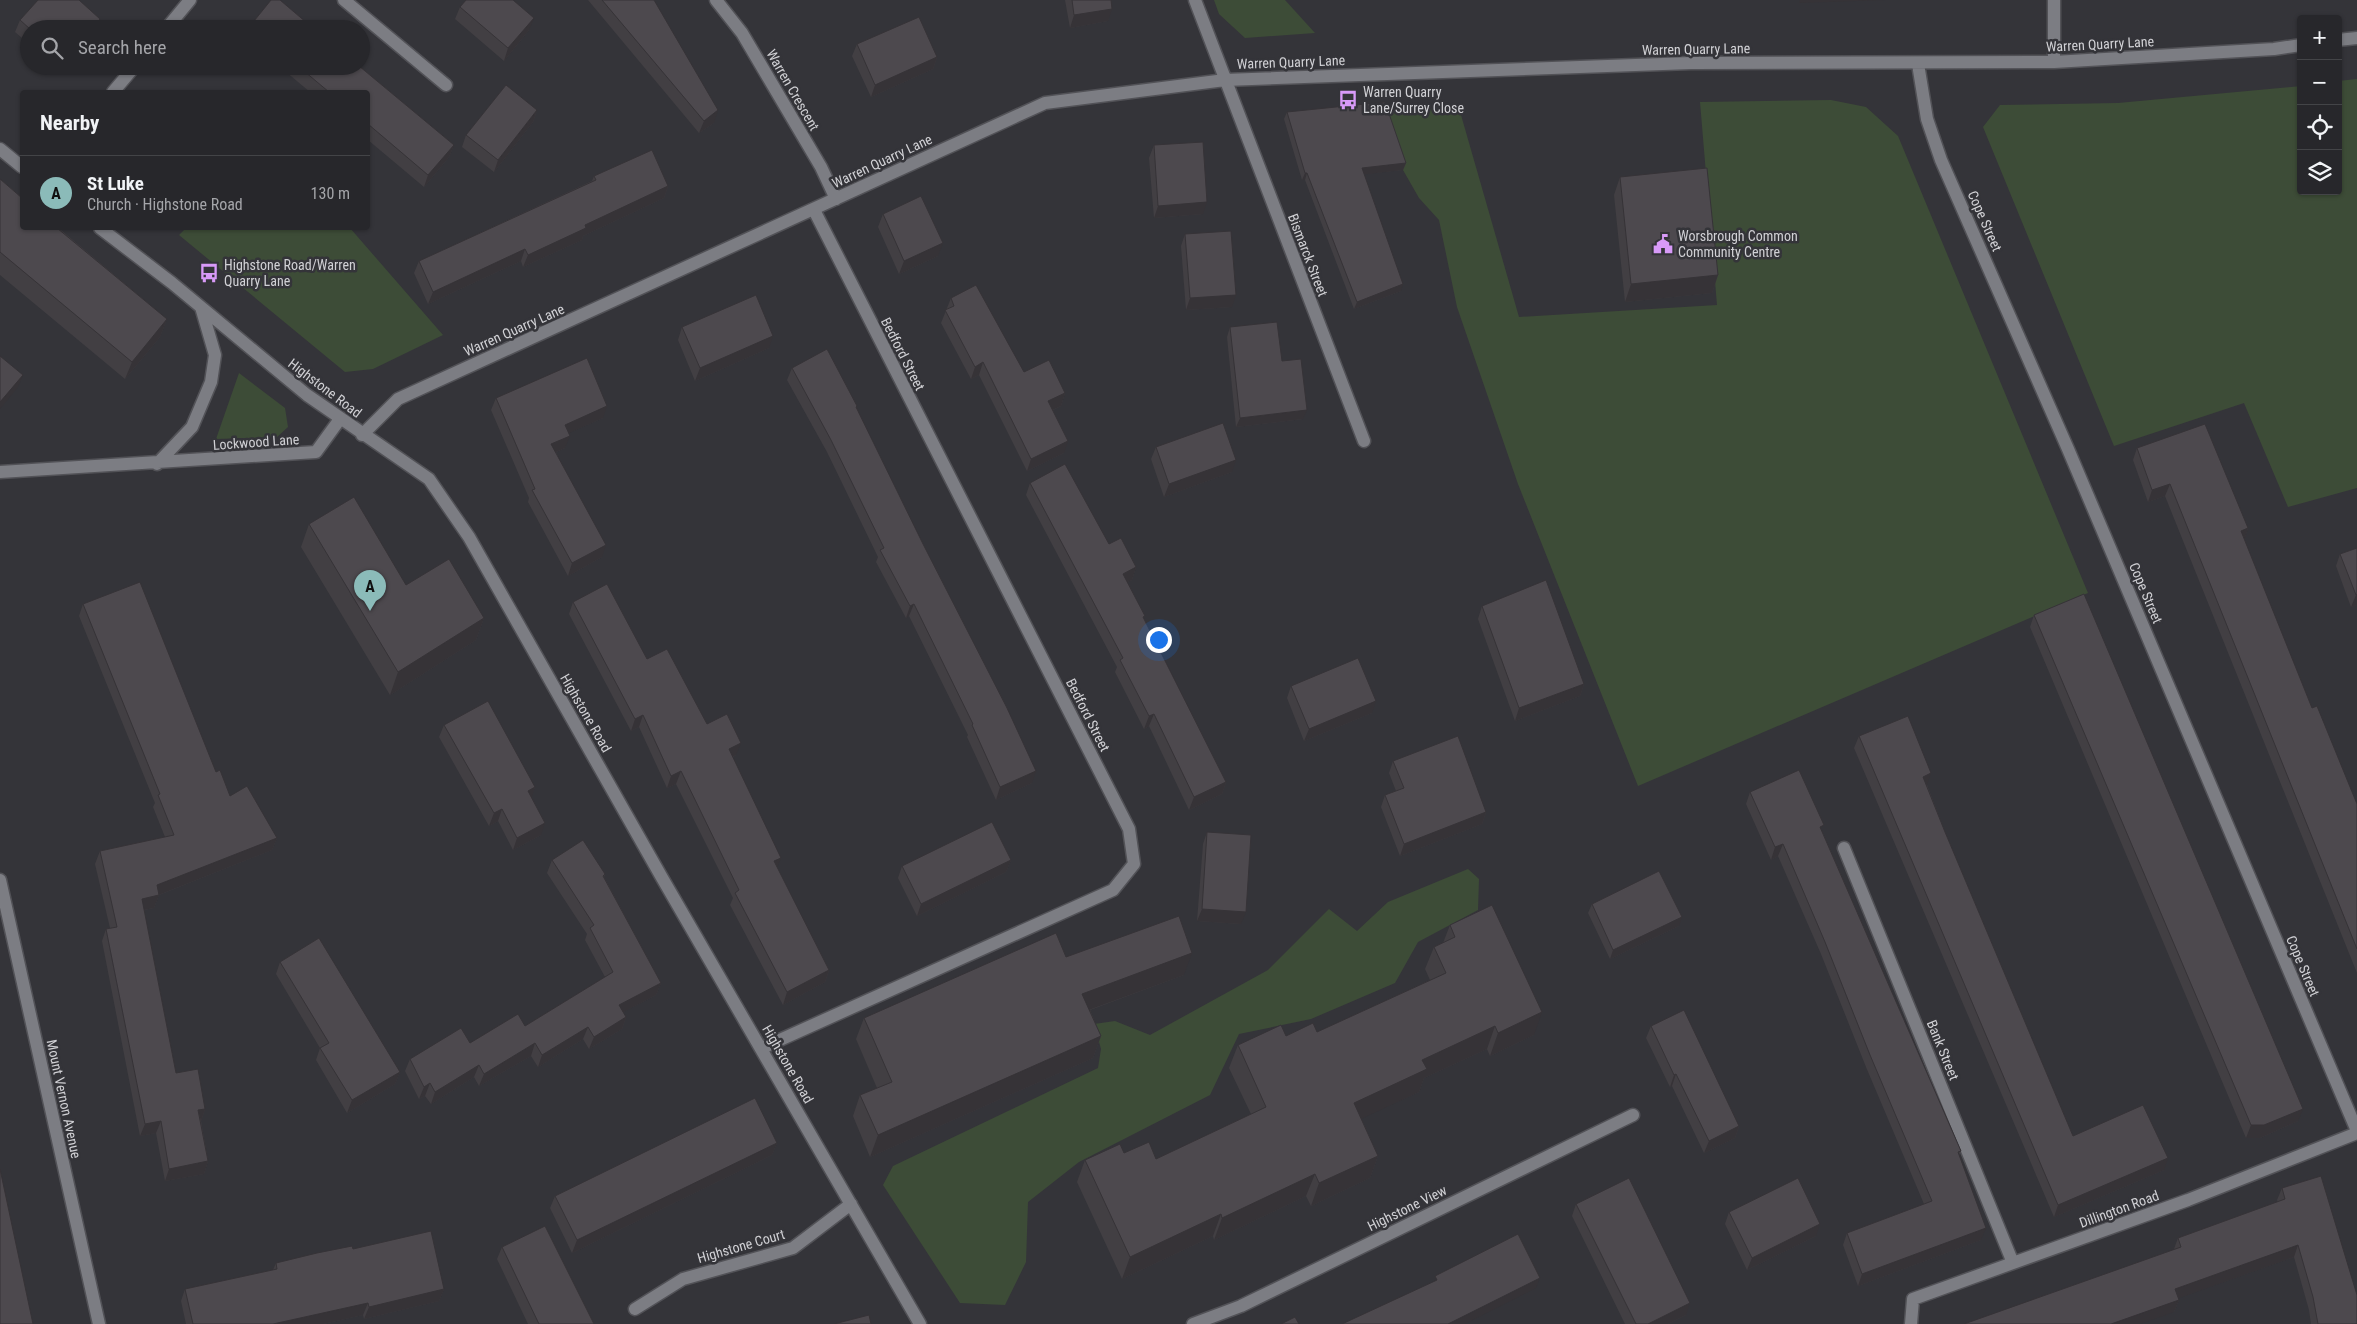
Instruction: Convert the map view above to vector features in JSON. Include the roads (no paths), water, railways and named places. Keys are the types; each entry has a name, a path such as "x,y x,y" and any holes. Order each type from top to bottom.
{"street":[{"path":"173,20 190,0"},
{"path":"344,0 368,20"},
{"name":"Warren Crescent","path":"716,0 742,32 820,167 836,199"},
{"name":"Bismarck Street","path":"1195,0 1364,441"},
{"path":"2054,0 2054,62"},
{"path":"370,22 446,85"},
{"path":"2342,40 2357,38"},
{"name":"Warren Quarry Lane","path":"362,435 398,399 1045,103 1225,80 1691,63 1918,64 2054,62 2297,46"},
{"name":"Cope Street","path":"1918,64 1927,119 1941,160 2068,449 2357,1132"},
{"path":"115,90 127,75"},
{"path":"0,149 20,165"},
{"name":"Bedford Street","path":"762,1048 1113,890 1134,864 1129,829 814,210"},
{"name":"Highstone Road","path":"103,230 201,306 306,395 429,479 469,537 656,868 762,1048 920,1324"},
{"path":"157,464 192,426 211,382 215,355 201,306"},
{"name":"Lockwood Lane","path":"0,472 157,464 316,452 340,419"},
{"name":"Bank Street","path":"1844,848 2013,1263"},
{"name":"Mount Vernon Avenue","path":"0,880 99,1324"},
{"name":"Highstone View","path":"1193,1324 1240,1306 1633,1115"},
{"name":"Dillington Road","path":"1912,1324 1913,1299 2188,1200 2357,1132"},
{"name":"Highstone Court","path":"635,1309 682,1279 793,1248 851,1204"}],"place":[{"name":"Warren Quarry Lane/Surrey Close","path":"1348,100"},
{"name":"Worsbrough Common Community Centre","path":"1663,244"},
{"name":"Highstone Road/Warren Quarry Lane","path":"209,273"},
{"name":"St Luke","path":"370,611"}]}
